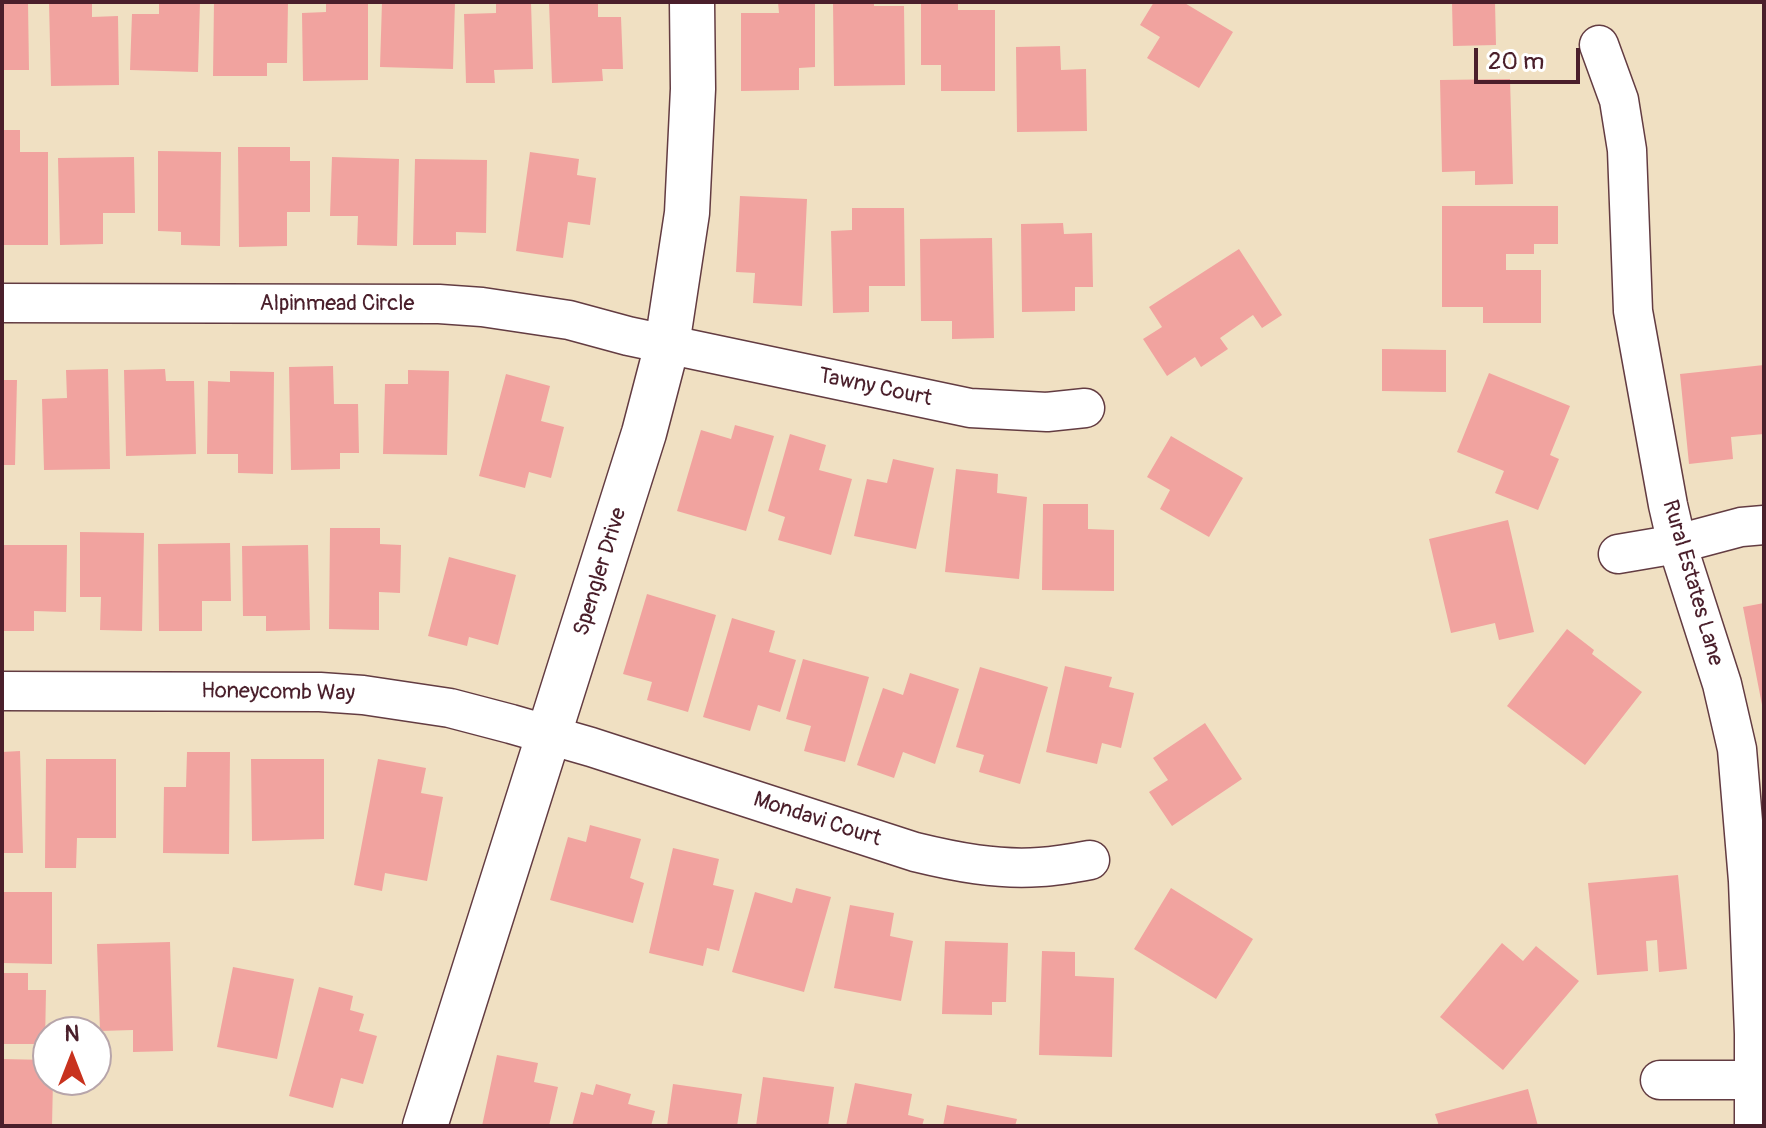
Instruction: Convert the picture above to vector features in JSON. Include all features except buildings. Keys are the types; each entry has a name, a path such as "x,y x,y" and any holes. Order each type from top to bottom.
{"street":[{"name":"Spengler Drive","path":"425,1126 644,433 667,345 687,213 693,89 692,2"},
{"name":"Rural Estates Lane","path":"1599,45 1619,100 1627,150 1633,311 1668,505 1677,544 1722,684 1737,749 1759,1034 1754,1080 1754,1126"},
{"name":"Alpinmead Circle","path":"2,303 439,304 569,320 667,345"},
{"name":"Tawny Court","path":"667,345 970,408 1047,412 1085,408"},
{"path":"1618,554 1677,544 1741,527 1764,525"},
{"name":"Honeycomb Way","path":"2,691 320,692 363,695 450,708 549,735"},
{"name":"Mondavi Court","path":"549,735 915,852 956,862 998,867 1040,867 1090,860"},
{"path":"1660,1080 1754,1080"}]}
